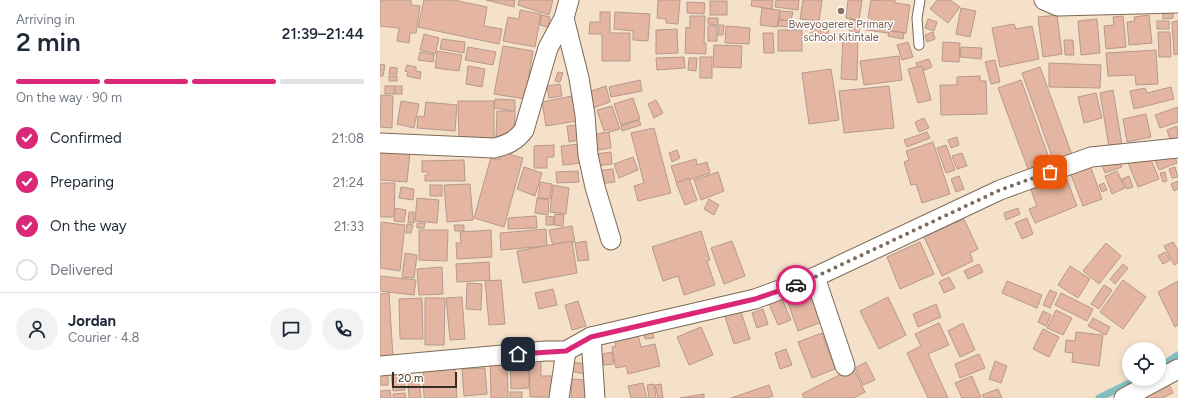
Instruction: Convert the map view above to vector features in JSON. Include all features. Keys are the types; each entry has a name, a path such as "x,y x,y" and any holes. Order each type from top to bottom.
{"street":[{"path":"1044,0 1058,6 1178,3"},
{"path":"380,142 494,148 512,142 524,130 548,48 567,9"},
{"path":"567,9 585,115 588,155 595,187 610,240"},
{"path":"380,366 545,351 566,351 591,337 755,299 815,277 1000,190 1091,157 1178,148"},
{"path":"815,277 845,366"},
{"path":"591,337 595,398"},
{"path":"559,398 566,351"},
{"path":"1124,398 1178,368"}],"lane":[{"path":"919,45 917,18 920,0"}],"building":[{"path":"380,0 411,0 411,5 420,6 416,33 410,33 409,43 397,41 399,28 380,26"},
{"path":"424,0 454,0 487,7 484,26 502,29 499,44 418,27"},
{"path":"486,0 515,0 514,7"},
{"path":"519,0 553,0 549,15 518,5"},
{"path":"658,0 680,0 678,24 666,23 666,19 657,18"},
{"path":"752,0 773,0 772,9 751,6"},
{"path":"776,0 799,0 798,10 775,7"},
{"path":"803,0 822,0 819,21 800,19"},
{"path":"848,0 862,0 859,20 846,18"},
{"path":"871,0 895,0 895,3 910,5 906,33 888,30 888,33 866,30"},
{"path":"937,0 950,0 960,7 948,23 930,9"},
{"path":"710,1 727,1 727,15 710,15"},
{"path":"687,2 705,3 704,14 687,13"},
{"path":"762,8 780,10 777,27 760,25"},
{"path":"961,8 976,11 970,37 956,34"},
{"path":"520,10 541,14 535,47 503,41 508,17 519,19"},
{"path":"1163,10 1173,10 1173,18 1163,19"},
{"path":"780,11 793,12 791,21 779,20"},
{"path":"600,12 610,12 610,33 630,33 630,61 602,61 602,34 589,34 590,22 600,22"},
{"path":"615,12 650,14 648,41 633,40 633,31 614,29"},
{"path":"541,15 550,17 548,27 540,25"},
{"path":"1057,15 1062,54 1043,57 1038,17"},
{"path":"1149,15 1152,43 1129,45 1127,22 1135,21 1134,17"},
{"path":"690,16 705,16 704,43 706,43 706,54 685,53 686,27 690,28"},
{"path":"1123,16 1126,47 1106,49 1104,26 1114,25 1113,17"},
{"path":"708,18 718,18 718,25 708,24"},
{"path":"850,19 860,21 859,33 849,31"},
{"path":"928,19 937,22 934,31 925,28"},
{"path":"1097,19 1100,53 1081,55 1078,21"},
{"path":"779,20 790,21 789,27 778,26"},
{"path":"1157,21 1169,21 1169,29 1157,29"},
{"path":"1178,21 1178,54 1174,55 1172,22"},
{"path":"812,24 829,26 827,42 810,40"},
{"path":"1014,24 1016,29 1032,26 1039,59 1000,67 992,28"},
{"path":"719,25 724,25 723,35 718,35"},
{"path":"708,26 717,26 717,41 708,41"},
{"path":"726,26 750,28 749,44 725,43"},
{"path":"677,29 678,53 656,54 656,30"},
{"path":"778,30 802,30 802,51 778,51"},
{"path":"889,31 904,33 903,39 888,36"},
{"path":"933,32 935,39 927,42 925,35"},
{"path":"1158,32 1170,32 1171,57 1159,57"},
{"path":"763,33 773,33 774,53 764,53"},
{"path":"424,34 439,38 435,54 420,50"},
{"path":"843,36 858,37 857,80 841,79"},
{"path":"442,39 465,42 464,53 440,49"},
{"path":"1064,40 1073,40 1074,55 1065,55"},
{"path":"908,42 913,57 902,60 897,45"},
{"path":"943,42 960,43 959,62 942,61"},
{"path":"714,45 742,46 741,68 713,67"},
{"path":"503,46 533,51 525,99 494,94"},
{"path":"468,47 496,52 493,65 465,60"},
{"path":"961,47 982,48 981,59 960,57"},
{"path":"1156,50 1158,84 1136,85 1135,75 1108,76 1106,53"},
{"path":"437,51 462,55 459,71 435,68"},
{"path":"420,52 434,55 433,62 418,60"},
{"path":"899,56 902,80 864,85 860,61"},
{"path":"684,57 685,68 657,70 656,58"},
{"path":"700,57 712,57 712,78 700,78"},
{"path":"689,58 697,58 696,71 688,70"},
{"path":"929,59 932,67 919,72 916,63"},
{"path":"995,60 1000,82 991,84 985,62"},
{"path":"1049,63 1101,65 1100,88 1049,87"},
{"path":"380,64 385,65 383,76 380,76"},
{"path":"407,65 416,67 416,71 421,72 420,79 407,76 408,72 405,71"},
{"path":"468,66 485,69 482,87 466,84"},
{"path":"922,66 931,100 918,103 908,69"},
{"path":"390,67 397,68 397,74 389,74"},
{"path":"1040,67 1072,155 1054,162 1022,73"},
{"path":"831,69 839,120 809,124 802,73"},
{"path":"558,72 563,73 560,82 555,81"},
{"path":"389,76 397,76 397,81 389,81"},
{"path":"980,76 980,81 986,81 987,114 941,115 940,85 957,85 957,77"},
{"path":"640,80 642,91 611,97 609,87"},
{"path":"1021,80 1053,169 1031,177 998,88"},
{"path":"560,84 562,96 549,98 547,86"},
{"path":"385,86 394,86 394,94 385,94"},
{"path":"395,86 402,86 402,94 395,94"},
{"path":"606,86 610,102 590,109 585,93"},
{"path":"889,86 894,128 844,133 839,91"},
{"path":"1171,87 1174,99 1134,109 1130,91 1145,88 1147,93"},
{"path":"1113,90 1122,145 1109,147 1100,93"},
{"path":"1096,93 1102,118 1084,123 1078,97"},
{"path":"381,95 393,96 392,128 380,127"},
{"path":"572,96 577,121 546,126 542,102"},
{"path":"633,98 640,119 621,125 614,104"},
{"path":"495,99 515,100 515,111 494,108"},
{"path":"656,100 663,113 654,118 648,104"},
{"path":"401,101 419,104 414,128 397,124"},
{"path":"458,101 494,101 494,139 459,140"},
{"path":"426,102 457,105 455,131 417,128 418,116 424,117"},
{"path":"612,106 620,129 610,132 609,129 604,131 597,110"},
{"path":"1178,107 1178,122 1160,128 1155,115"},
{"path":"497,111 515,111 514,137 496,136"},
{"path":"1146,114 1151,137 1127,142 1123,119"},
{"path":"924,118 929,128 919,132 915,122"},
{"path":"639,120 641,125 622,131 621,126"},
{"path":"578,125 579,140 569,142 567,126"},
{"path":"1177,126 1178,140 1171,142 1167,130"},
{"path":"654,128 671,193 638,201 634,186 644,183 631,133"},
{"path":"609,132 611,148 598,150 595,134"},
{"path":"927,132 930,138 907,147 904,140"},
{"path":"957,137 959,145 951,148 948,140"},
{"path":"933,142 950,194 922,203 916,184 911,185 904,162 909,160 906,151"},
{"path":"580,144 582,163 563,165 561,146"},
{"path":"554,145 554,157 547,157 547,168 534,168 534,146"},
{"path":"946,145 955,170 946,173 937,148"},
{"path":"380,150 410,152 407,182 380,180"},
{"path":"677,150 680,158 672,162 669,153"},
{"path":"501,152 523,158 504,227 474,218 491,157 499,160"},
{"path":"611,152 612,164 597,166 596,154"},
{"path":"1173,152 1177,163 1159,170 1154,158"},
{"path":"962,153 967,166 957,169 952,156"},
{"path":"1149,155 1159,179 1138,187 1128,163"},
{"path":"633,157 638,170 619,178 614,164"},
{"path":"1119,157 1122,167 1105,173 1101,162"},
{"path":"696,159 697,165 707,162 710,173 677,184 671,166"},
{"path":"464,160 465,181 425,181 425,175 428,175 428,172 422,172 422,161"},
{"path":"1090,165 1102,199 1083,206 1070,172"},
{"path":"524,167 542,173 535,196 517,189"},
{"path":"1175,167 1178,177 1172,178 1169,169"},
{"path":"613,169 615,182 597,184 596,171"},
{"path":"578,171 579,182 557,183 556,172"},
{"path":"1117,171 1125,188 1112,194 1105,176"},
{"path":"718,172 724,191 701,200 694,180"},
{"path":"1165,172 1167,181 1163,182 1160,173"},
{"path":"959,176 964,189 956,192 951,179"},
{"path":"1129,176 1133,187 1127,189 1122,179"},
{"path":"1066,177 1077,206 1035,223 1029,209 1037,206 1031,190"},
{"path":"689,178 697,200 685,205 676,183"},
{"path":"1178,181 1178,189 1174,191 1171,184"},
{"path":"540,182 552,184 550,199 538,198"},
{"path":"380,183 395,183 394,217 380,217"},
{"path":"1104,183 1107,190 1102,192 1099,185"},
{"path":"470,184 473,220 447,222 444,185"},
{"path":"430,185 442,185 442,196 430,196"},
{"path":"553,185 569,188 566,214 550,212"},
{"path":"401,187 414,189 413,200 399,198"},
{"path":"417,198 439,200 437,223 415,221"},
{"path":"537,198 549,200 548,215 535,213"},
{"path":"709,199 719,205 714,215 704,209"},
{"path":"395,208 406,210 404,222 394,221"},
{"path":"1018,208 1020,214 1006,220 1004,213"},
{"path":"409,212 414,212 414,223 408,223"},
{"path":"555,214 564,215 563,226 554,225"},
{"path":"536,216 537,228 508,229 508,218"},
{"path":"546,216 554,217 553,225 546,225"},
{"path":"1027,218 1033,234 1022,239 1015,223"},
{"path":"964,219 978,249 970,253 973,261 942,276 924,237"},
{"path":"381,222 405,225 400,271 380,268"},
{"path":"417,223 425,223 424,228 417,228"},
{"path":"407,224 413,225 411,233 406,233"},
{"path":"454,225 464,225 464,231 455,231"},
{"path":"572,226 575,242 553,246 549,230"},
{"path":"546,229 547,246 501,250 500,233"},
{"path":"419,230 448,230 447,261 419,260"},
{"path":"491,230 492,257 457,259 456,243 461,243 460,232"},
{"path":"701,231 710,260 707,261 715,285 684,295 678,276 663,281 652,247"},
{"path":"572,241 577,273 523,283 517,251"},
{"path":"586,241 589,260 578,261 575,243"},
{"path":"732,241 745,276 724,284 711,248"},
{"path":"920,242 934,274 900,289 887,257"},
{"path":"1173,242 1178,250 1178,263 1174,265 1164,246"},
{"path":"1106,243 1121,256 1099,284 1083,271"},
{"path":"1165,252 1170,260 1163,264 1158,256"},
{"path":"405,253 417,255 414,278 402,277"},
{"path":"489,262 490,280 457,282 456,264"},
{"path":"979,264 983,272 968,279 964,271"},
{"path":"1123,264 1128,268 1115,284 1110,279"},
{"path":"1070,266 1090,279 1078,298 1058,285"},
{"path":"442,267 443,294 419,295 417,269"},
{"path":"380,276 416,280 414,295 380,291"},
{"path":"949,277 955,288 944,293 939,282"},
{"path":"501,280 505,324 489,325 485,281"},
{"path":"1123,280 1146,297 1123,329 1100,312"},
{"path":"1007,281 1042,295 1037,308 1002,293"},
{"path":"1178,281 1178,325 1175,327 1158,292"},
{"path":"467,283 482,284 481,310 466,309"},
{"path":"1104,285 1112,290 1099,309 1091,304"},
{"path":"810,288 822,322 798,331 786,297"},
{"path":"553,289 557,305 539,309 535,293"},
{"path":"1050,290 1057,293 1050,308 1043,305"},
{"path":"389,293 393,357 380,358 380,294"},
{"path":"1061,293 1093,309 1087,321 1055,305"},
{"path":"462,297 465,339 450,340 446,298"},
{"path":"888,297 906,335 879,349 860,311"},
{"path":"422,298 423,339 400,339 399,299"},
{"path":"425,298 445,298 444,345 425,345"},
{"path":"782,299 791,320 778,325 769,304"},
{"path":"578,301 586,326 572,330 565,305"},
{"path":"936,304 941,317 918,327 913,314"},
{"path":"739,306 750,339 734,344 723,311"},
{"path":"763,309 768,324 757,328 752,313"},
{"path":"1056,310 1072,318 1063,335 1047,328"},
{"path":"1043,311 1051,315 1046,326 1038,322"},
{"path":"1093,318 1110,327 1106,335 1088,326"},
{"path":"939,323 949,345 928,354 948,398 928,398 907,353 921,346 915,334"},
{"path":"963,323 975,350 960,357 948,331"},
{"path":"652,327 654,338 645,339 643,328"},
{"path":"701,327 713,355 689,365 677,337"},
{"path":"1043,329 1059,337 1049,357 1033,349"},
{"path":"637,331 641,347 655,344 660,366 628,374 626,366 616,368 612,347 616,346 614,337"},
{"path":"1076,332 1103,335 1099,366 1072,362 1073,353 1065,352 1066,340 1075,341"},
{"path":"822,333 835,369 812,378 798,342"},
{"path":"786,349 792,365 780,369 775,353"},
{"path":"612,352 614,364 604,365 602,354"},
{"path":"979,354 985,368 960,378 955,364"},
{"path":"490,359 507,360 508,398 491,398"},
{"path":"510,359 529,359 529,388 511,389"},
{"path":"541,360 541,376 553,376 554,397 530,397 529,361"},
{"path":"995,361 1007,366 1001,383 989,379"},
{"path":"572,362 586,364 584,374 570,371"},
{"path":"866,362 875,380 863,385 855,368"},
{"path":"485,368 487,394 464,396 462,369"},
{"path":"853,368 865,392 854,398 804,398 802,394"},
{"path":"455,369 457,398 424,398 423,371"},
{"path":"380,372 388,372 388,385 380,385"},
{"path":"404,372 405,390 393,391 391,373"},
{"path":"972,376 981,398 962,398 955,383"},
{"path":"572,379 586,380 585,398 571,398"},
{"path":"419,381 421,398 409,398 408,382"},
{"path":"1168,382 1173,393 1162,398 1144,398 1162,386 1166,386"},
{"path":"643,383 647,398 631,398 628,386"},
{"path":"654,384 656,398 649,398 647,385"},
{"path":"661,384 663,398 658,398 655,385"},
{"path":"769,385 773,396 766,398 731,398"},
{"path":"998,389 1002,398 984,398 982,395"},
{"path":"390,390 391,398 380,398 380,391"},
{"path":"510,392 522,392 522,398 510,398"},
{"path":"405,393 406,398 393,398 393,394"},
{"path":"704,394 704,398 680,398"}],"waterway":[{"path":"1166,363 1178,355"},
{"path":"1099,398 1124,386"}],"way so far":[{"path":"796,285 1000,190 1050,172"}],"place":[{"name":"Bweyogerere Primary school Kitintale","path":"841,11"}],"route":[{"path":"518,354 545,351 566,351 591,337 755,299 796,285"}]}
